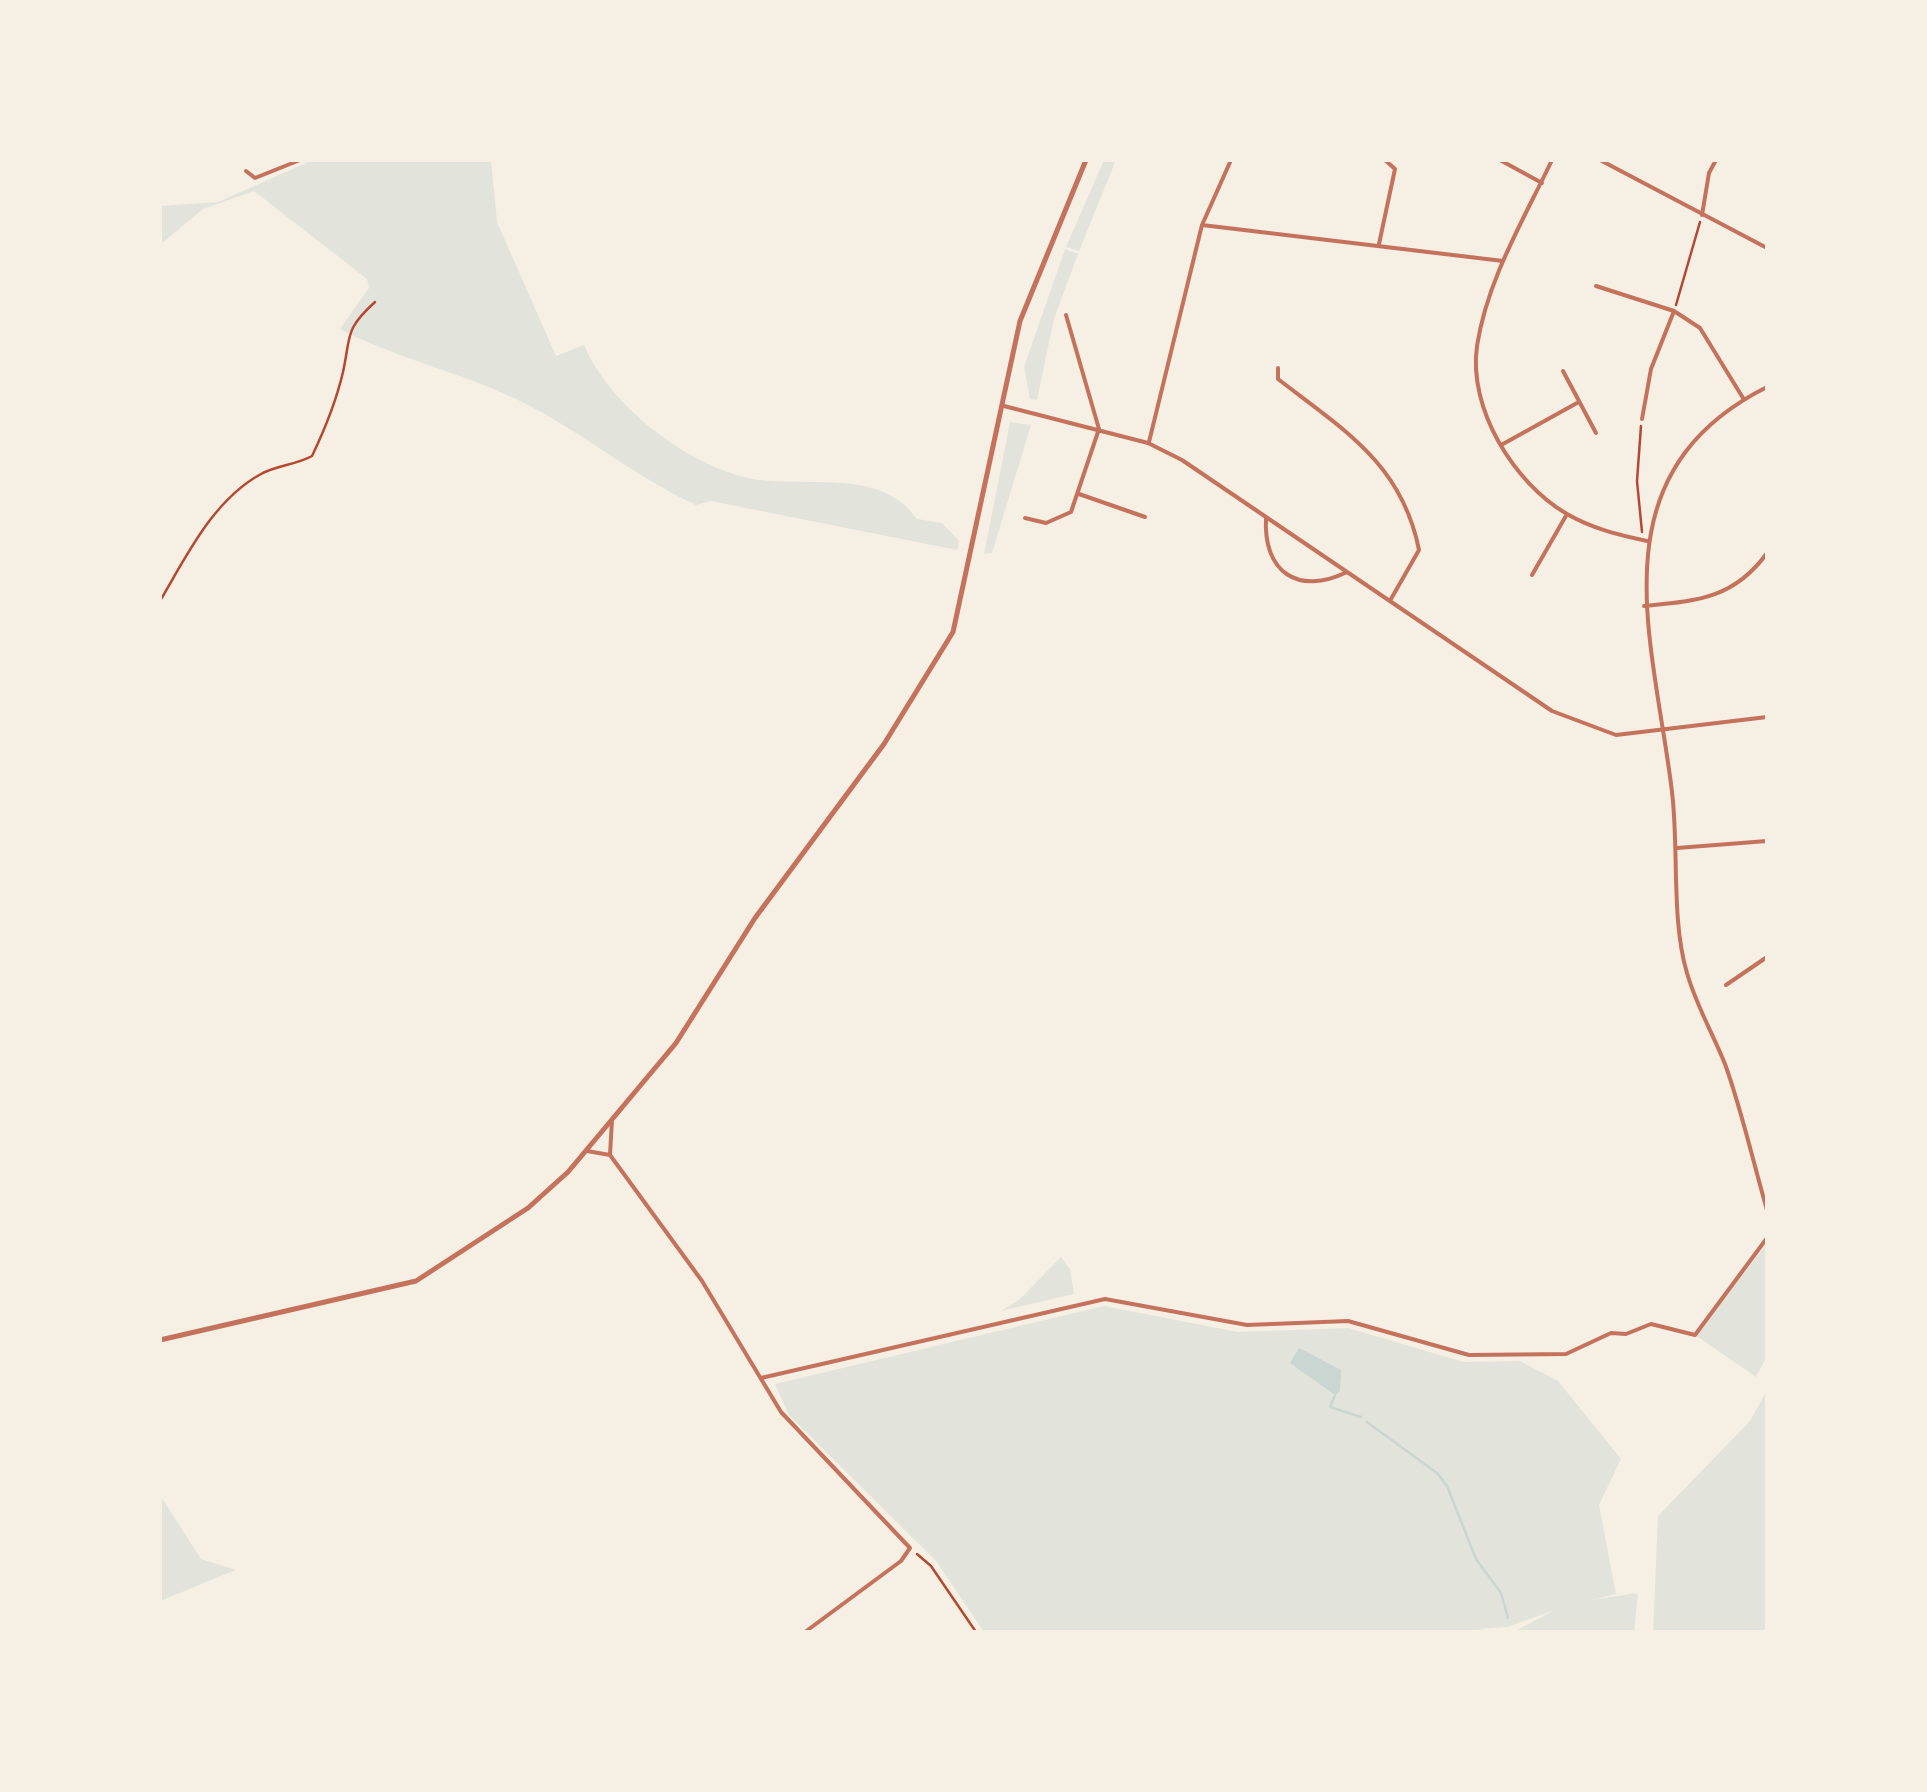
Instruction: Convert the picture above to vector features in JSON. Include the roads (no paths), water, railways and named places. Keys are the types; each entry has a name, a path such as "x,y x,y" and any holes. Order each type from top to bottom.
{"street":[{"path":"246,172 255,178 300,160"},
{"path":"160,1340 416,1281 528,1208 587,1151 676,1042 755,918 884,744 953,632 1020,321 1086,160"},
{"path":"1148,443 1202,225 1232,160"},
{"path":"1379,245 1395,169 1385,160"},
{"path":"1500,160 1542,182"},
{"path":"1552,160 1504,260 1476,350 1484,410 1501,445 1525,479 1566,514 1605,532 1647,541"},
{"path":"1600,160 1767,248"},
{"path":"1702,214 1708,173 1716,160"},
{"path":"1202,225 1504,260"},
{"path":"1596,286 1674,312 1700,328 1744,399"},
{"path":"1642,419 1651,369 1674,312"},
{"path":"1025,518 1046,523 1062,520 1079,494 1098,429 1066,315"},
{"path":"1278,368 1278,379 1391,475 1409,510 1419,550 1391,599"},
{"path":"1563,371 1596,433"},
{"path":"1767,387 1744,399 1685,456 1664,490 1647,541 1644,606 1677,848 1686,972 1726,1067 1767,1210"},
{"path":"1501,445 1578,403"},
{"path":"1004,406 1148,443 1182,460 1552,711 1616,735 1767,717"},
{"path":"1079,494 1145,517"},
{"path":"1532,575 1566,514"},
{"path":"1266,518 1265,544 1276,564 1304,582 1321,585 1347,572"},
{"path":"1644,606 1702,601 1743,579 1767,553"},
{"path":"1677,848 1767,841"},
{"path":"1726,985 1767,957"},
{"path":"612,1120 610,1155 702,1281 780,1412 910,1548 902,1561 804,1632"},
{"path":"587,1151 610,1155"},
{"path":"761,1378 1105,1299 1247,1325 1348,1320 1470,1355 1566,1354 1611,1333 1626,1334 1651,1324 1695,1334 1767,1238"}],"waterway":[{"path":"1335,1395 1330,1407 1361,1417"},
{"path":"1367,1422 1437,1473 1447,1486 1476,1559 1501,1593 1508,1618"}]}
